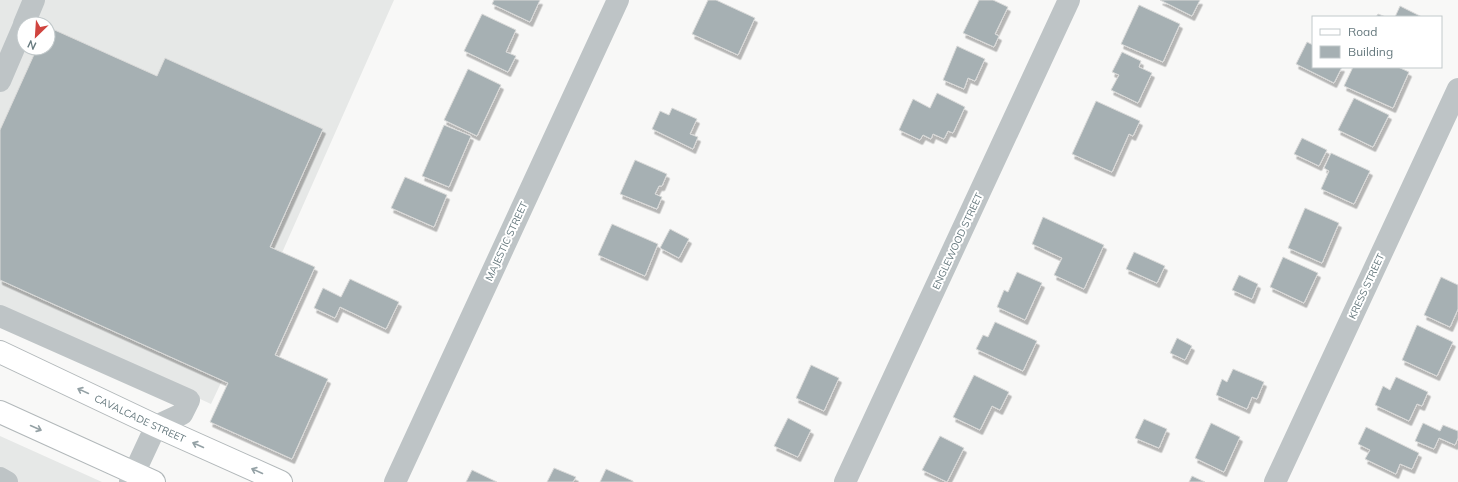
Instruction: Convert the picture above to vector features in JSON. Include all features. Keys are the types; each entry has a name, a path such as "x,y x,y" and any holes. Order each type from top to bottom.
{"main road":[{"name":"CAVALCADE STREET","path":"0,352 156,426 281,482"},
{"path":"0,412 132,477 154,482"}],"street":[{"path":"27,16 34,0"},
{"name":"MAJESTIC STREET","path":"395,482 618,0"},
{"name":"ENGLEWOOD STREET","path":"845,482 1069,0"},
{"path":"0,81 16,43"},
{"name":"KRESS STREET","path":"1275,482 1458,89"},
{"path":"0,316 189,400 182,414 156,426 132,477"},
{"path":"0,478 7,482"}],"shaded area":[{"path":"0,0 394,0 281,255 211,404 0,307"},
{"path":"0,436 102,482 0,482"}],"building":[{"path":"494,0 540,0 530,22 492,4"},
{"path":"708,0 716,0 755,18 738,55 692,34"},
{"path":"979,0 993,0 1008,7 995,34 999,36 994,47 963,33"},
{"path":"1160,0 1200,0 1192,16"},
{"path":"1139,5 1180,24 1163,62 1121,44"},
{"path":"1400,6 1420,16 1395,16"},
{"path":"482,14 516,30 506,52 516,56 508,72 464,51"},
{"path":"56,31 157,76 165,58 323,129 270,247 315,267 275,355 328,379 292,459 210,422 228,383 0,280 0,130 33,56 56,56"},
{"path":"1307,42 1312,44 1312,68 1342,68 1334,83 1296,64"},
{"path":"957,46 985,59 975,81 968,78 964,89 943,80"},
{"path":"1122,52 1141,61 1139,67 1152,73 1138,103 1111,90 1119,75 1112,72"},
{"path":"1353,68 1400,68 1409,72 1393,108 1344,86"},
{"path":"468,69 501,85 477,136 444,120"},
{"path":"937,93 965,107 953,133 948,131 944,139 933,134 931,139 923,135 920,140 899,130 913,99 930,108"},
{"path":"1354,98 1389,115 1373,147 1338,130"},
{"path":"1096,101 1140,121 1133,136 1129,134 1112,172 1072,154"},
{"path":"672,108 697,119 690,134 698,137 693,149 652,129 660,111 669,115"},
{"path":"444,125 471,136 449,187 422,176"},
{"path":"1302,138 1327,150 1319,166 1294,154"},
{"path":"1331,153 1370,171 1354,204 1321,189 1329,171 1324,168"},
{"path":"635,160 667,174 662,186 659,186 655,194 662,197 657,209 620,194"},
{"path":"405,177 447,195 434,227 391,208"},
{"path":"1305,208 1339,223 1322,263 1288,248"},
{"path":"1043,217 1104,245 1084,289 1054,275 1062,258 1032,244"},
{"path":"612,224 658,244 645,276 598,255"},
{"path":"670,229 689,239 679,258 660,248"},
{"path":"1134,252 1165,266 1157,283 1126,269"},
{"path":"1283,257 1318,273 1304,303 1270,287"},
{"path":"1017,272 1042,283 1025,320 997,307 1004,290 1008,292"},
{"path":"1239,275 1258,284 1252,299 1232,290"},
{"path":"1441,277 1458,285 1458,309 1450,327 1424,315"},
{"path":"350,279 399,302 386,329 340,307 335,318 314,308 323,288 341,297"},
{"path":"995,322 1037,341 1023,371 976,349 983,335 988,337"},
{"path":"1417,325 1453,342 1437,376 1402,360"},
{"path":"1177,338 1192,346 1185,360 1170,353"},
{"path":"811,365 839,378 824,411 796,398"},
{"path":"1233,369 1264,382 1257,399 1252,397 1247,409 1216,395 1222,379 1227,382"},
{"path":"974,375 1009,392 1000,410 992,406 980,430 953,417"},
{"path":"1396,377 1428,392 1422,406 1417,404 1409,421 1375,405 1383,386 1390,390"},
{"path":"788,418 811,430 798,457 774,446"},
{"path":"1144,419 1167,429 1159,448 1135,438"},
{"path":"1211,423 1240,437 1224,472 1195,458"},
{"path":"1423,423 1440,431 1443,425 1458,431 1458,438 1455,445 1439,438 1434,449 1415,441"},
{"path":"1366,427 1419,453 1412,469 1400,464 1396,474 1365,459 1370,450 1358,444"},
{"path":"940,436 964,448 947,482 922,470"},
{"path":"554,468 576,477 573,482 547,482"},
{"path":"606,469 633,481 633,482 600,482"},
{"path":"472,470 497,482 466,482"},
{"path":"1192,476 1205,482 1189,482"}]}
